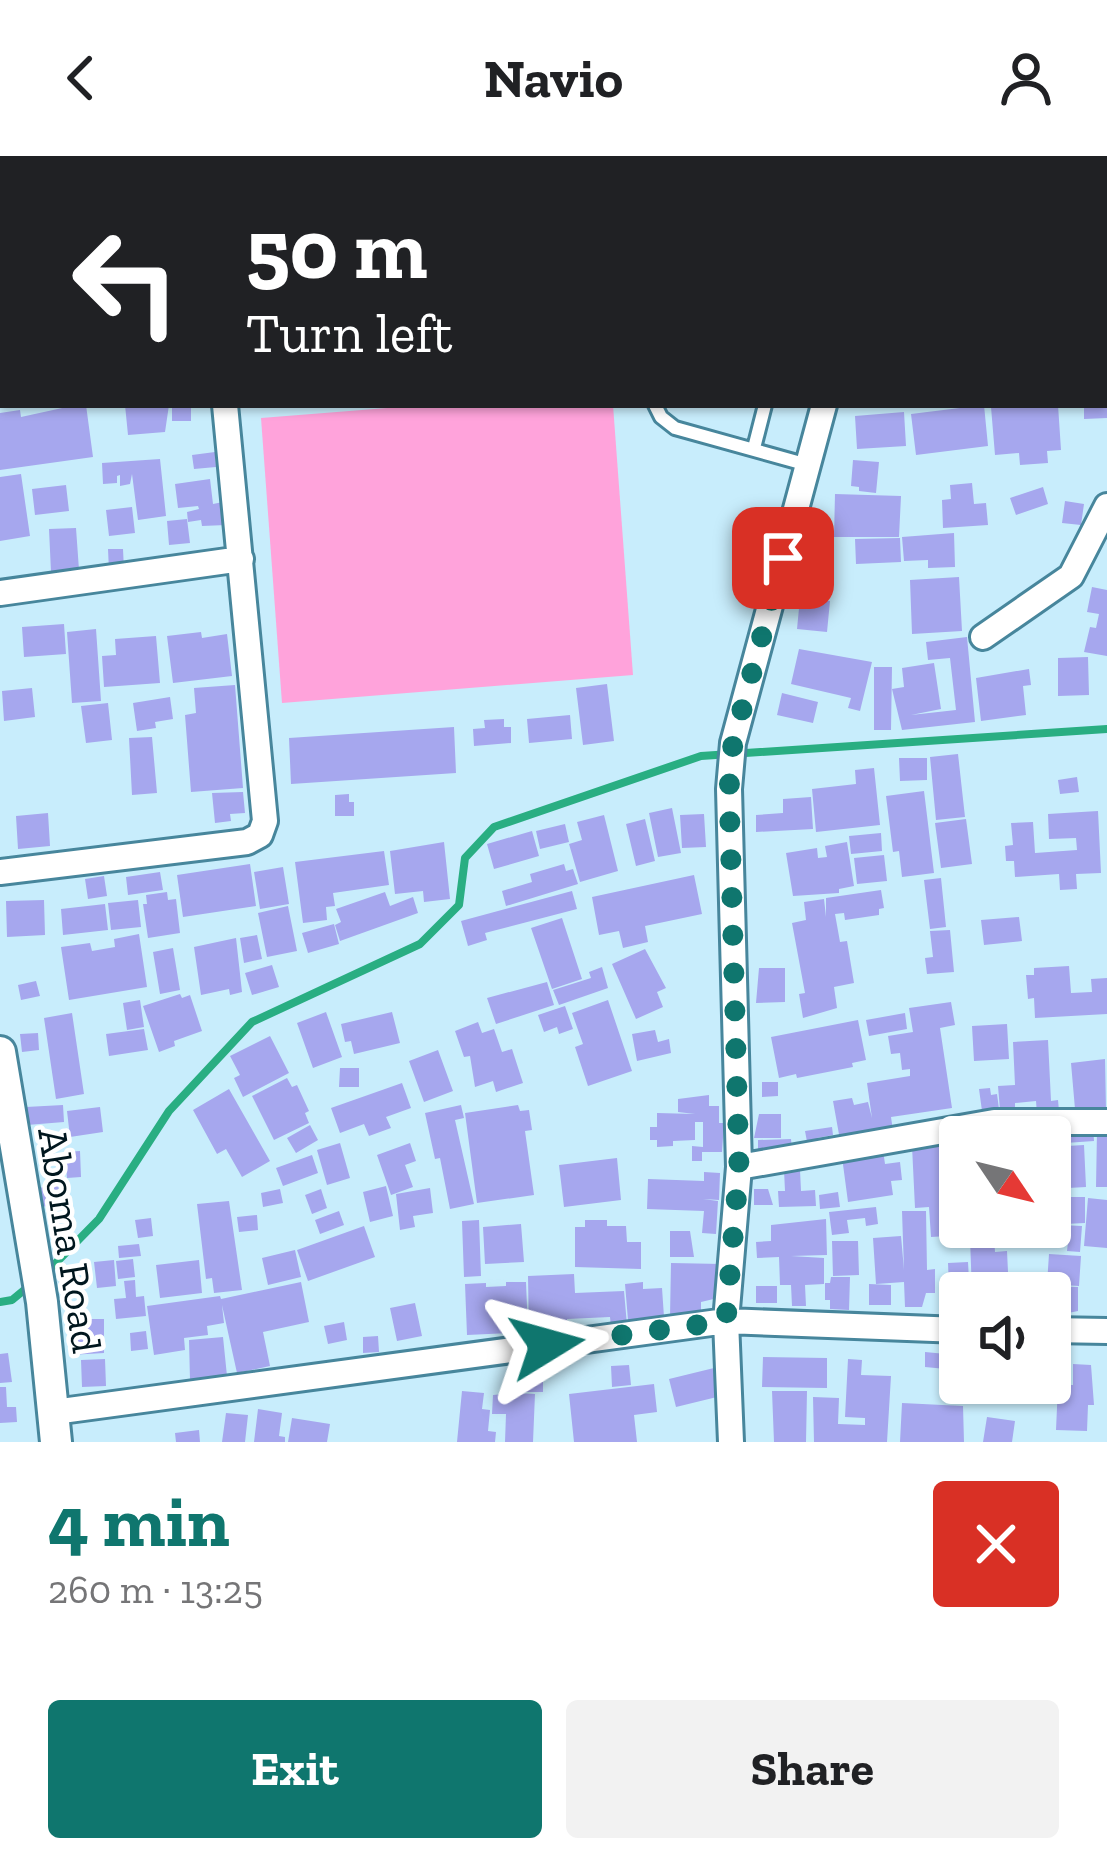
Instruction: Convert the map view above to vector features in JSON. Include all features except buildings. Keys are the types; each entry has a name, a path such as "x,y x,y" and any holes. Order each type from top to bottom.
{"street":[{"path":"0,872 247,842 260,835 265,821 225,408"},
{"path":"731,1442 726,1321 739,1167 729,789 733,743 823,408"},
{"path":"983,637 1071,576 1107,506"},
{"path":"0,593 241,559"},
{"name":"Aboma Road","path":"0,1052 4,1116 42,1302 55,1427"},
{"path":"739,1167 994,1122 1107,1122"},
{"path":"55,1427 726,1321 939,1329"},
{"path":"1071,1330 1107,1331"}],"lane":[{"path":"656,408 675,428 808,465"},
{"path":"754,448 764,408"}],"shaded area":[{"path":"387,408 613,408 633,675 282,703 261,418"}],"waterway":[{"path":"46,1273 99,1219 169,1111 252,1022 420,944 459,905 465,858 494,827 701,756 1107,729"},
{"path":"0,1302 12,1300 29,1286"}],"route":[{"path":"547,1345 726,1321 739,1167 729,789 733,743 783,558"}]}
